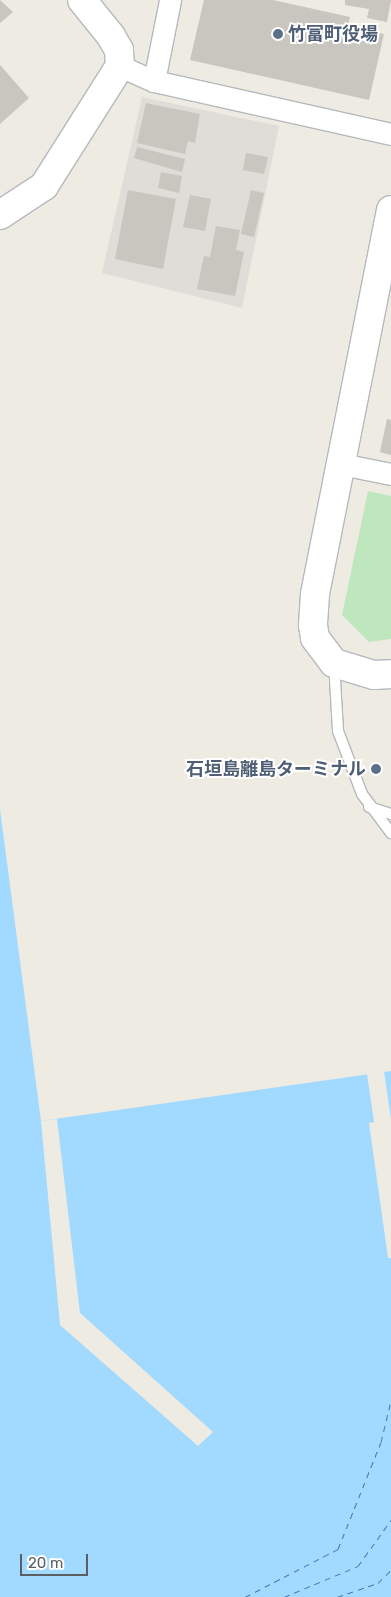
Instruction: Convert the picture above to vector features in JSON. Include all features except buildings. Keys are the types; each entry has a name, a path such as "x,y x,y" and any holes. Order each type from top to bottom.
{"street":[{"path":"154,81 170,0"},
{"path":"0,215 44,186 120,66 119,50 88,7"},
{"path":"120,66 154,81 391,134"},
{"path":"391,210 383,295 341,464 314,595 313,625 314,638 334,663 374,675 391,674"},
{"path":"341,464 391,474"}],"lane":[{"path":"334,663 338,731 369,807 391,833"},
{"path":"369,807 391,814"},
{"path":"378,818 391,841"}],"shaded area":[{"path":"142,97 279,126 242,308 102,273"}],"green space":[{"path":"368,491 391,496 391,639 369,642 342,615"}],"water":[{"path":"0,809 41,1121 391,1071 391,1597 0,1597"}],"pier":[{"path":"384,1071 391,1119 391,1258 388,1258 369,1123 374,1122 367,1074"},
{"path":"57,1119 80,1313 213,1432 198,1446 60,1325 41,1121"}],"ferry route":[{"path":"245,1597 338,1549 381,1442 391,1401"},
{"path":"284,1597 358,1566 391,1520"},
{"path":"337,1597 378,1583 391,1570"}],"place":[{"name":"竹富町役場","path":"278,34"},
{"name":"石垣島離島ターミナル","path":"376,769"}]}
